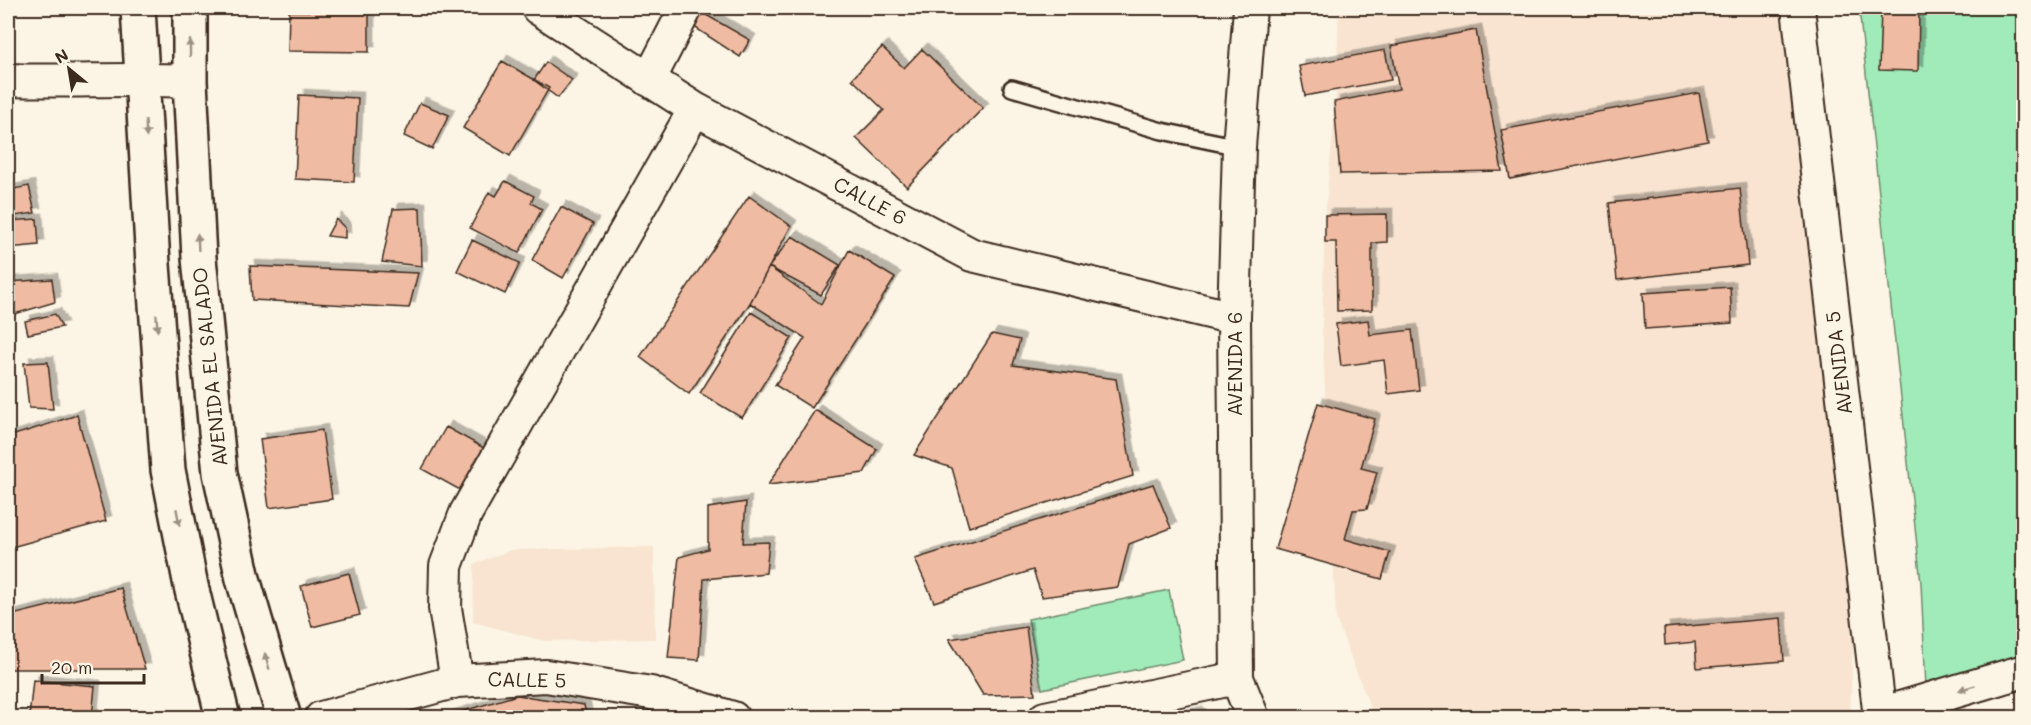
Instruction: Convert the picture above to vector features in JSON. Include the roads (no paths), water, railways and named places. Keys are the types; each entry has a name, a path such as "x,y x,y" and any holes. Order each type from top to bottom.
{"main road":[{"path":"138,8 168,470 191,586 223,717"},
{"name":"AVENIDA EL SALADO","path":"190,8 190,81 199,258 220,473 243,579 284,717"}],"street":[{"name":"CALLE 6","path":"538,8 695,109 972,255 1234,318"},
{"path":"649,80 686,8"},
{"name":"AVENIDA 6","path":"1250,8 1239,147 1234,318 1237,678 1253,717"},
{"name":"AVENIDA 5","path":"1798,8 1880,716"},
{"path":"8,80 190,81"},
{"path":"457,681 445,608 446,566 466,513 695,109"},
{"path":"1880,716 2024,671"},
{"name":"CALLE 5","path":"321,717 457,681 546,676 651,693 733,717"},
{"path":"1046,717 1237,678"}],"lane":[{"path":"1012,88 1162,131 1239,147"}]}
